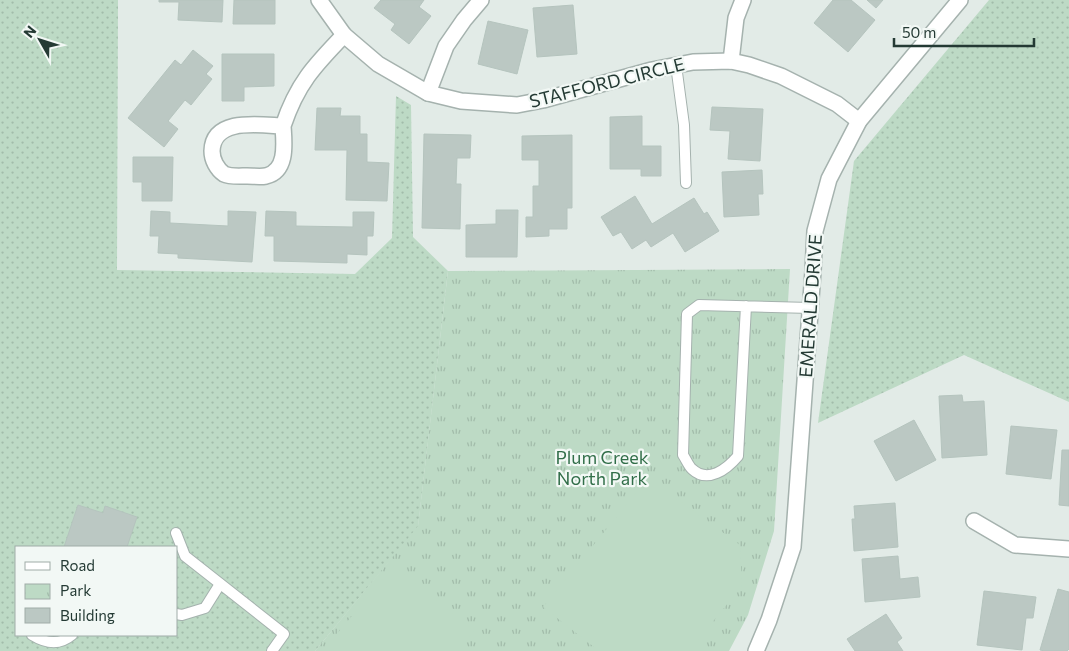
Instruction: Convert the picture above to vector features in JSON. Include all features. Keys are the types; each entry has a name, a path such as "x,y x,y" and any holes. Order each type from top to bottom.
{"street":[{"name":"STAFFORD CIRCLE","path":"319,0 344,35 378,64 428,93 461,101 517,105 543,100 652,70 693,62 731,61 780,76 837,104 859,121"},
{"path":"428,93 446,46 481,0"},
{"path":"731,61 736,18 743,0"},
{"name":"EMERALD DRIVE","path":"756,651 769,620 793,547 815,231 829,180 859,121 960,0"},
{"path":"282,126 231,126 221,131 215,140 212,150 214,162 219,170 226,175 267,176 277,169 282,160 284,142 282,126 290,106 310,71 344,35"},
{"path":"974,521 1015,545 1069,549"}],"lane":[{"path":"676,66 684,125 686,183"},
{"path":"746,306 738,456 730,466 718,474 702,475 692,469 683,455 687,314 699,305 746,306 811,308"},
{"path":"176,533 185,556 284,634 272,651"},
{"path":"178,614 182,615 205,608 220,584"},
{"path":"34,636 43,641 55,642 71,636"}],"green space":[{"path":"0,0 118,0 117,270 355,274 392,238 396,96 411,105 413,237 448,271 418,527 315,651 0,651"},
{"path":"989,0 1069,0 1069,402 964,355 818,423 854,161"},
{"name":"Plum Creek North Park","path":"790,269 774,531 748,615 729,651 315,651 418,526 448,271"},
{"path":"648,478 740,545 742,586 689,651 599,651 543,607"},
{"path":"394,566 474,631 458,651 339,651 329,643"}],"building":[{"path":"159,0 223,0 222,22 178,20 179,2 159,2"},
{"path":"234,0 275,0 275,24 233,24"},
{"path":"381,0 424,0 419,7 431,16 409,44 391,30 395,24 374,8"},
{"path":"833,0 851,0 875,20 848,52 814,23"},
{"path":"867,0 883,0 876,8"},
{"path":"573,5 577,54 537,57 533,8"},
{"path":"488,21 528,30 517,74 478,64"},
{"path":"193,50 213,66 206,74 212,79 191,105 185,100 168,121 178,129 164,147 128,118 175,60 181,65"},
{"path":"222,54 274,54 274,86 244,87 244,101 222,101"},
{"path":"712,107 763,109 760,161 728,159 730,131 710,130"},
{"path":"317,108 341,108 340,116 360,116 360,134 367,134 367,162 389,163 387,201 346,200 347,150 315,150"},
{"path":"642,116 642,146 661,146 661,176 641,176 641,169 610,169 610,117"},
{"path":"424,134 471,135 470,158 457,158 456,184 461,184 460,229 422,228"},
{"path":"572,135 572,208 567,208 567,229 549,229 549,236 526,237 526,217 533,217 533,186 539,186 539,160 522,160 522,136"},
{"path":"133,157 173,157 172,201 142,201 142,182 133,182"},
{"path":"762,170 763,194 758,194 759,215 724,217 722,172"},
{"path":"635,196 652,224 694,198 704,214 707,212 719,231 685,252 673,233 651,247 646,240 632,249 621,232 613,236 601,217"},
{"path":"496,210 518,210 517,257 466,257 466,225 496,224"},
{"path":"151,211 170,212 170,223 228,226 228,211 256,212 252,262 178,258 178,254 158,253 159,236 150,236"},
{"path":"266,211 296,212 296,226 353,227 353,212 374,212 373,236 367,236 367,255 347,254 347,263 274,261 274,236 265,236"},
{"path":"962,395 963,402 984,401 987,455 942,458 939,396"},
{"path":"914,420 936,460 896,481 874,441"},
{"path":"1011,426 1057,430 1051,479 1006,474"},
{"path":"1062,450 1069,450 1069,506 1059,505"},
{"path":"895,503 898,547 854,551 852,519 855,519 854,506"},
{"path":"78,505 103,513 105,506 137,517 127,546 64,546"},
{"path":"898,556 900,579 918,577 920,597 865,602 862,559"},
{"path":"1058,589 1069,592 1069,649 1067,651 1040,650"},
{"path":"984,591 1036,597 1033,618 1026,618 1022,650 977,645"},
{"path":"886,614 902,638 897,642 903,651 855,651 847,639"}]}
